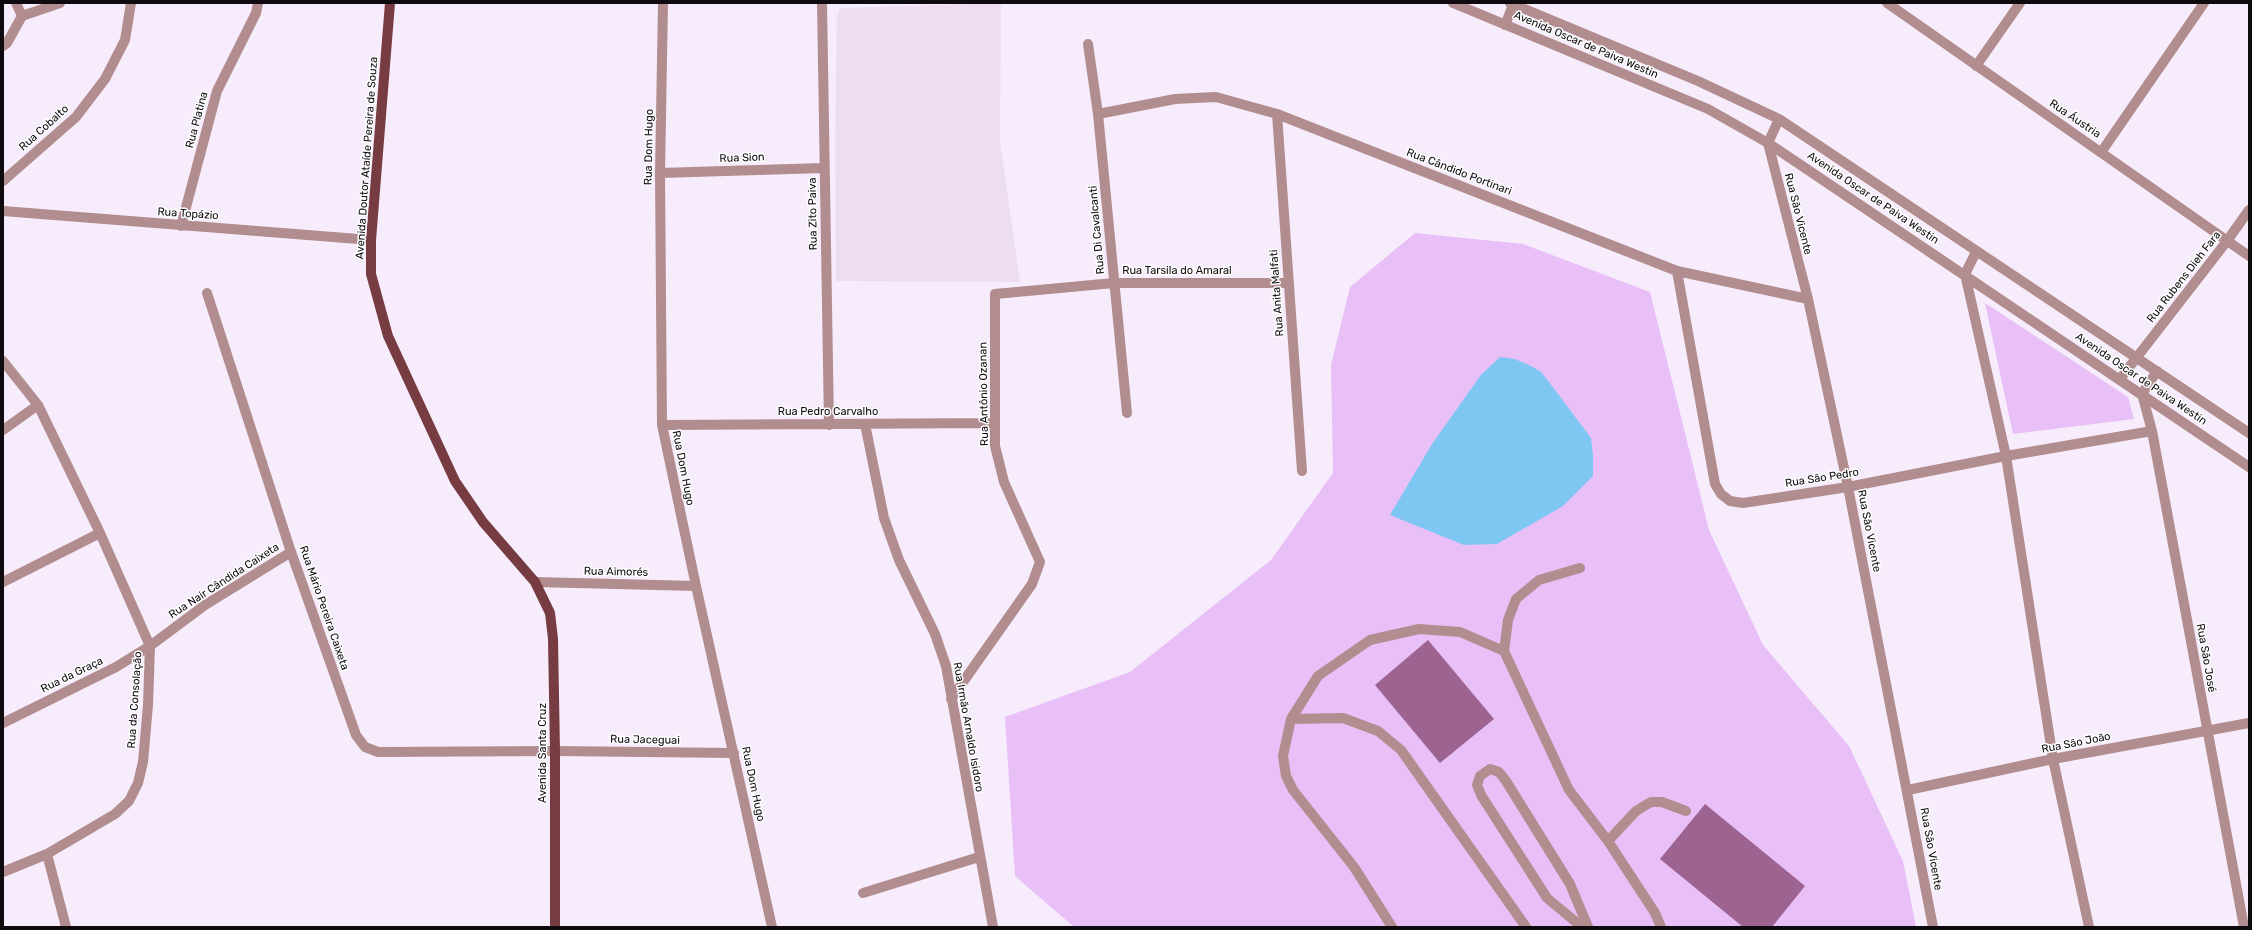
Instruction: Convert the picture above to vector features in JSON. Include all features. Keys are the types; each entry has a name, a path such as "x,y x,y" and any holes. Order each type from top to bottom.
{"main road":[{"name":"Avenida Doutor Ataíde Pereira de Souza","path":"390,3 371,240 371,274 388,336 455,481 483,522 535,582"},
{"name":"Avenida Santa Cruz","path":"535,582 550,613 553,639 555,750 555,927"}],"street":[{"path":"16,3 22,16"},
{"path":"3,46 7,43 22,16 60,3"},
{"name":"Rua Cobalto","path":"3,181 76,117 105,79 125,40 131,3"},
{"name":"Rua Platina","path":"181,226 217,91 256,14 258,3"},
{"name":"Rua Dom Hugo","path":"663,3 660,173 662,424 696,586 772,927"},
{"name":"Rua Zito Paiva","path":"822,3 829,425"},
{"name":"Avenida Oscar de Paiva Westin","path":"1453,3 1708,109 1768,143 1965,274 2249,467"},
{"path":"1505,25 1512,3"},
{"name":"Avenida Oscar de Paiva Westin","path":"1512,3 1698,81 1779,119 2249,433"},
{"name":"Rua Áustria","path":"1887,3 2249,256"},
{"path":"1976,66 2020,3"},
{"path":"2102,152 2204,3"},
{"name":"Rua Di Cavalcanti","path":"1088,44 1098,114 1127,413"},
{"name":"Rua Cândido Portinari","path":"1098,114 1175,99 1216,98 1277,114 1677,271 1808,299"},
{"name":"Rua Anita Malfati","path":"1277,114 1302,470"},
{"path":"1768,143 1779,119"},
{"name":"Rua São Vicente","path":"1768,143 1808,299 1848,487 1908,790 1933,927"},
{"name":"Rua Sion","path":"660,173 824,168"},
{"name":"Rua Rubens Dieh Fara","path":"2120,379 2227,241 2249,210"},
{"name":"Rua Topázio","path":"3,211 371,240"},
{"path":"1976,252 1965,274 2006,456 2053,759 2089,927"},
{"name":"Rua São Pedro","path":"1677,271 1715,484 1720,494 1730,501 1743,503 1848,487 2006,456 2152,431"},
{"name":"Rua Tarsila do Amaral","path":"995,294 1114,283 1288,282"},
{"name":"Rua Mário Pereira Caixeta","path":"207,293 291,552 356,735 365,747 378,752 555,750"},
{"name":"Rua Antônio Ozanan","path":"951,699 1032,584 1040,562 1037,552 1024,530 1004,482 995,446 995,294"},
{"path":"3,361 38,405 3,430"},
{"path":"2142,394 2157,371"},
{"name":"Rua São José","path":"2142,394 2152,431 2244,927"},
{"name":"Rua da Consolação","path":"3,872 47,854 115,814 129,800 138,783 143,762 148,712 150,646 100,533 38,405"},
{"name":"Rua Pedro Carvalho","path":"662,424 829,425 994,423"},
{"name":"Rua Irmão Arnaldo Isidoro","path":"865,424 884,518 899,560 935,634 946,666 979,857 993,927"},
{"path":"3,582 100,533"},
{"name":"Rua Nair Cândida Caixeta","path":"150,646 205,605 291,552"},
{"path":"1580,568 1539,580 1516,599 1508,620 1504,651 1569,790 1608,841 1655,913 1661,927"},
{"name":"Rua Aimorés","path":"535,582 696,586"},
{"path":"1392,927 1354,867 1293,790 1286,776 1283,756 1291,720 1318,676 1370,640 1419,630 1460,632 1504,651"},
{"name":"Rua da Graça","path":"3,723 116,667 150,646"},
{"path":"1291,720 1342,718 1378,731 1401,750 1526,927"},
{"name":"Rua São João","path":"1908,790 2053,759 2249,723"},
{"name":"Rua Jaceguai","path":"555,750 734,753"},
{"path":"1582,927 1547,898 1481,796 1477,785 1480,776 1490,769 1499,772 1506,781 1570,884 1588,927"},
{"path":"1608,841 1636,811 1651,802 1662,802 1686,811"},
{"path":"47,854 66,927"},
{"path":"863,893 979,857"}],"shaded area":[{"path":"1001,3 1000,141 1020,282 836,281 835,142 837,17 840,8"},
{"path":"1415,233 1523,244 1650,292 1709,530 1763,645 1849,746 1903,861 1916,927 1074,927 1015,876 1005,717 1130,672 1271,560 1333,473 1331,365 1350,287"},
{"path":"1985,303 2128,397 2134,419 2013,434"}],"water":[{"path":"1500,357 1515,359 1531,366 1541,372 1552,386 1591,438 1593,476 1563,506 1497,544 1464,545 1390,515 1432,444 1481,375"}],"building":[{"path":"1428,640 1494,719 1440,763 1375,685"},
{"path":"1705,804 1805,886 1772,927 1743,927 1660,859"}]}
